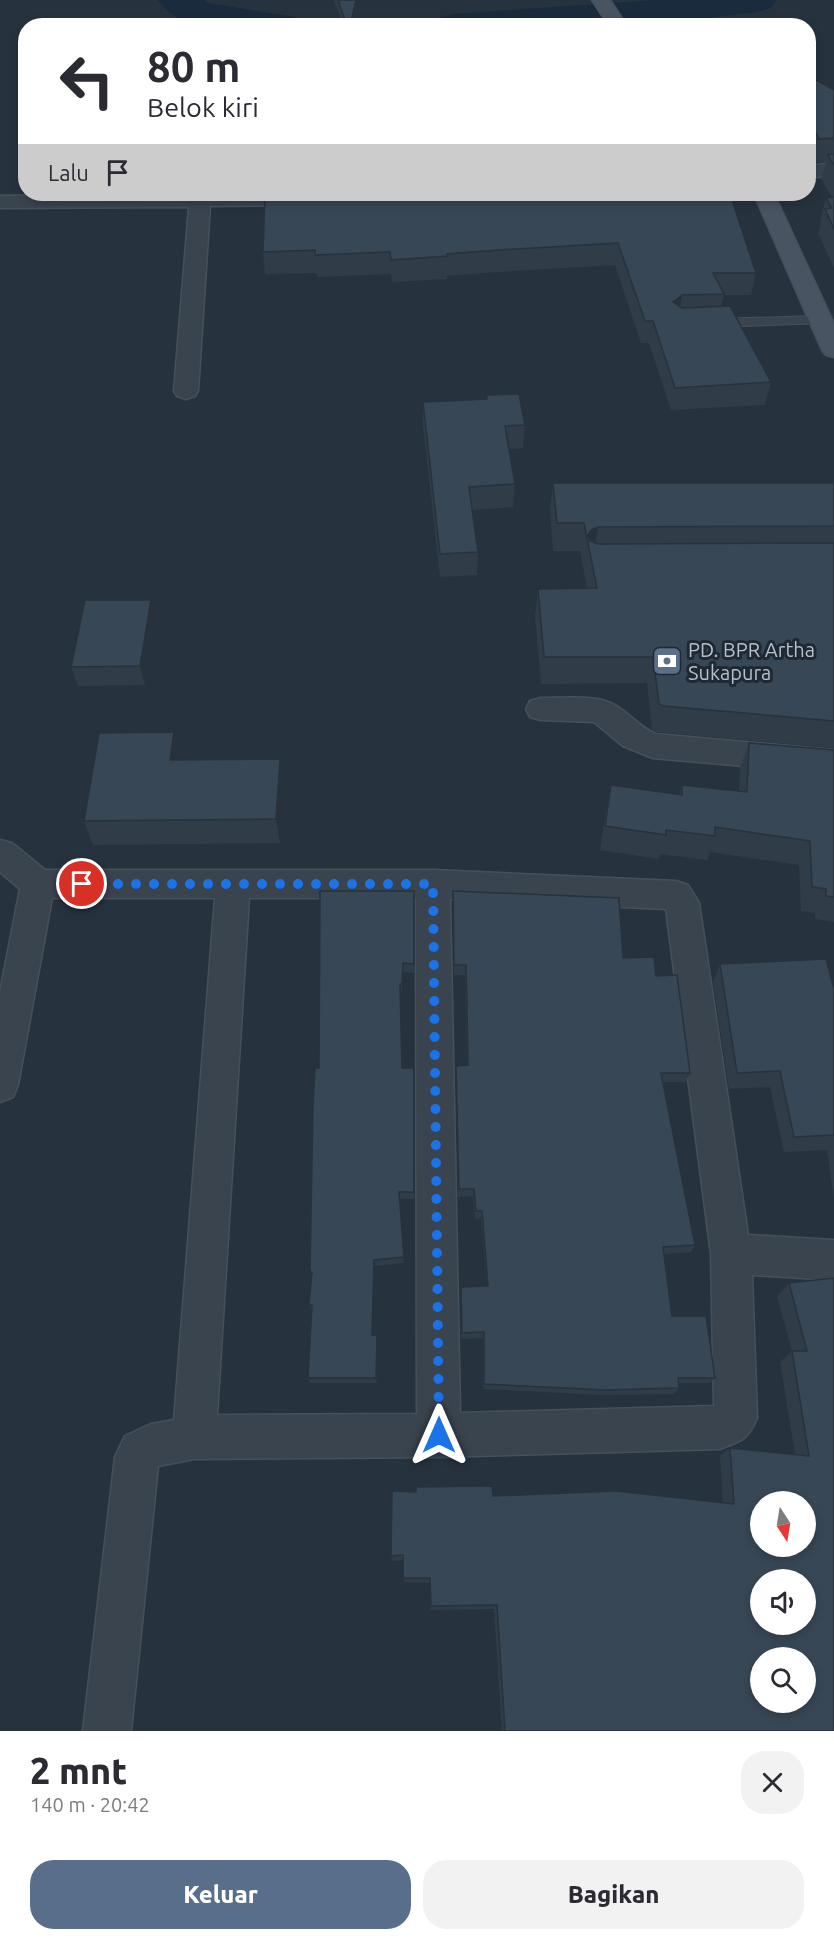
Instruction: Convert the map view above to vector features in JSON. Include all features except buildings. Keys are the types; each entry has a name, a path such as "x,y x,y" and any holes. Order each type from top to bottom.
{"street":[{"path":"602,2 613,18"},
{"path":"816,171 834,169"},
{"path":"0,202 67,201"},
{"path":"186,391 200,201"},
{"path":"767,201 834,350"},
{"path":"541,709 601,711 634,738 653,746 834,762"},
{"path":"0,853 39,884 433,884 676,895 680,899 731,1254 736,1409 736,1418 731,1424 720,1427 439,1435 194,1437 151,1446 140,1451 137,1457 107,1731"},
{"path":"0,1085 7,1005 39,884"},
{"path":"433,884 439,1435"},
{"path":"194,1437 233,885"},
{"path":"731,1254 834,1260"}],"lane":[{"path":"701,323 819,320"}],"waterway":[{"path":"178,0 196,13 229,18"},
{"path":"581,18 757,0"}],"place":[{"name":"PD. BPR Artha Sukapura","path":"667,661"}],"route":[{"path":"82,884 433,884 439,1435"}]}
